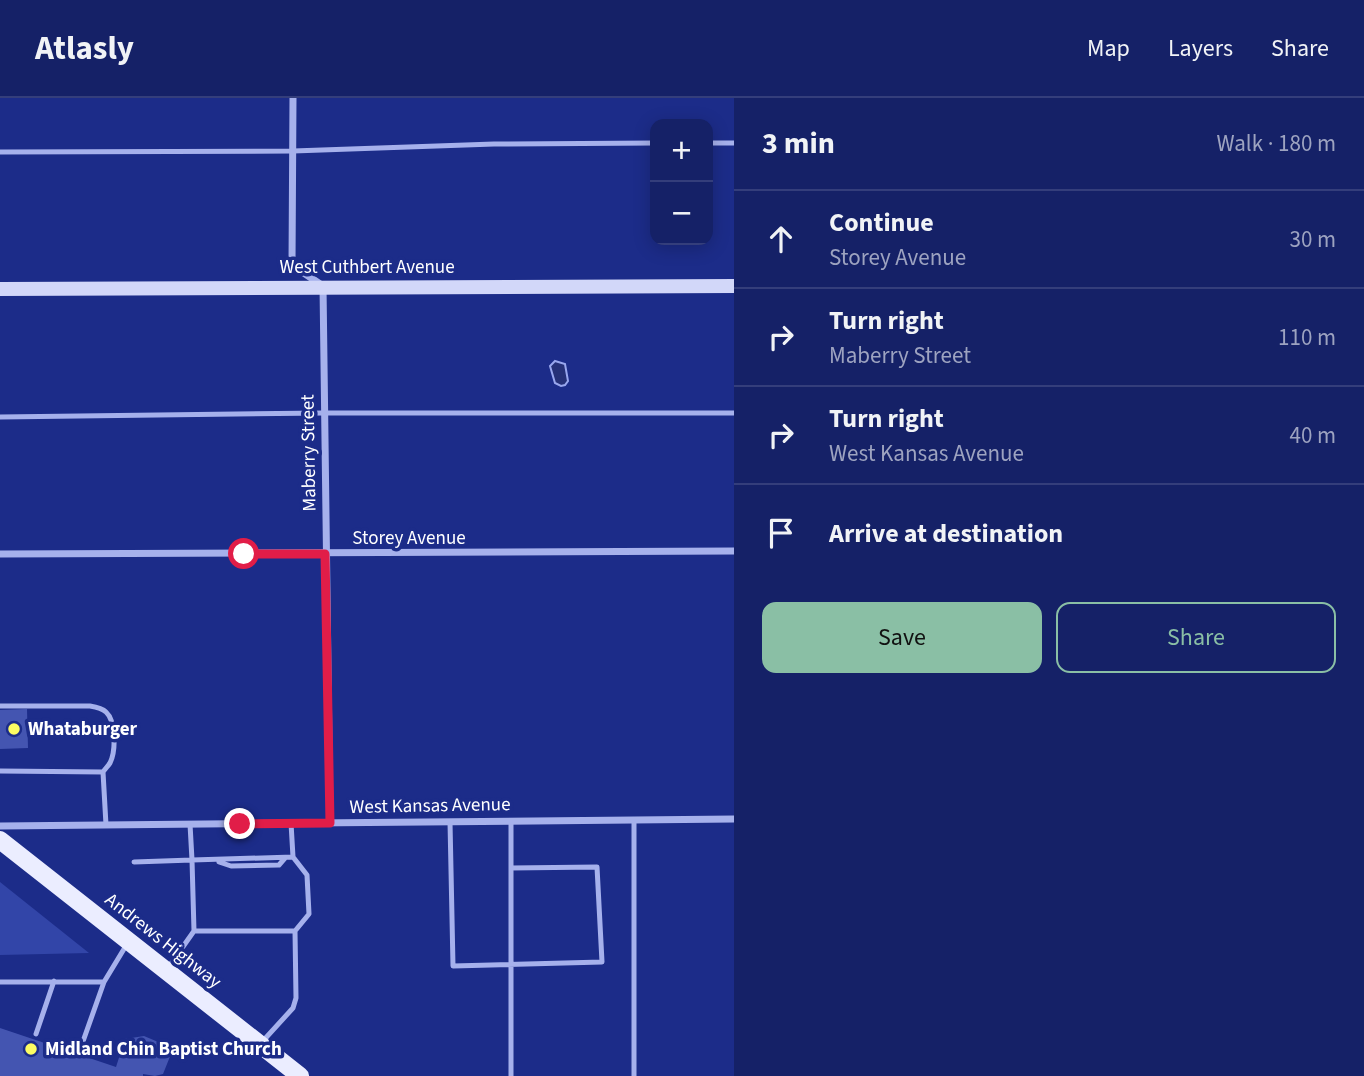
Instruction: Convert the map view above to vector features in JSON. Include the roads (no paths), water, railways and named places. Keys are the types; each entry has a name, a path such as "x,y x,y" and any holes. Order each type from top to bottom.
{"main road":[{"name":"Andrews Highway","path":"0,840 300,1076"}],"street":[{"path":"293,98 292,265 323,286"},
{"name":"Maberry Street","path":"323,286 330,823"},
{"name":"West Cuthbert Avenue","path":"0,289 734,286"},
{"name":"Storey Avenue","path":"0,554 734,551"},
{"name":"West Kansas Avenue","path":"0,826 734,819"}],"lane":[{"path":"0,152 293,151 494,144 650,143"},
{"path":"713,143 734,143"},
{"path":"0,417 324,413 734,413"},
{"path":"0,706 90,706 101,708 112,720 111,762 103,772 106,825"},
{"path":"0,771 103,772"},
{"path":"634,820 634,1076"},
{"path":"511,821 511,1076"},
{"path":"450,822 453,966 602,962 597,867 511,868"},
{"path":"260,1044 293,1008 296,998 295,931 309,914 307,874 293,857 290,823"},
{"path":"167,971 194,931 190,824"},
{"path":"134,862 293,857"},
{"path":"194,931 295,931"},
{"path":"81,1046 104,982 129,942"},
{"path":"36,1034 54,981"},
{"path":"0,982 104,982"}],"place":[{"name":"Whataburger","path":"14,729"},
{"name":"Midland Chin Baptist Church","path":"31,1049"}]}
